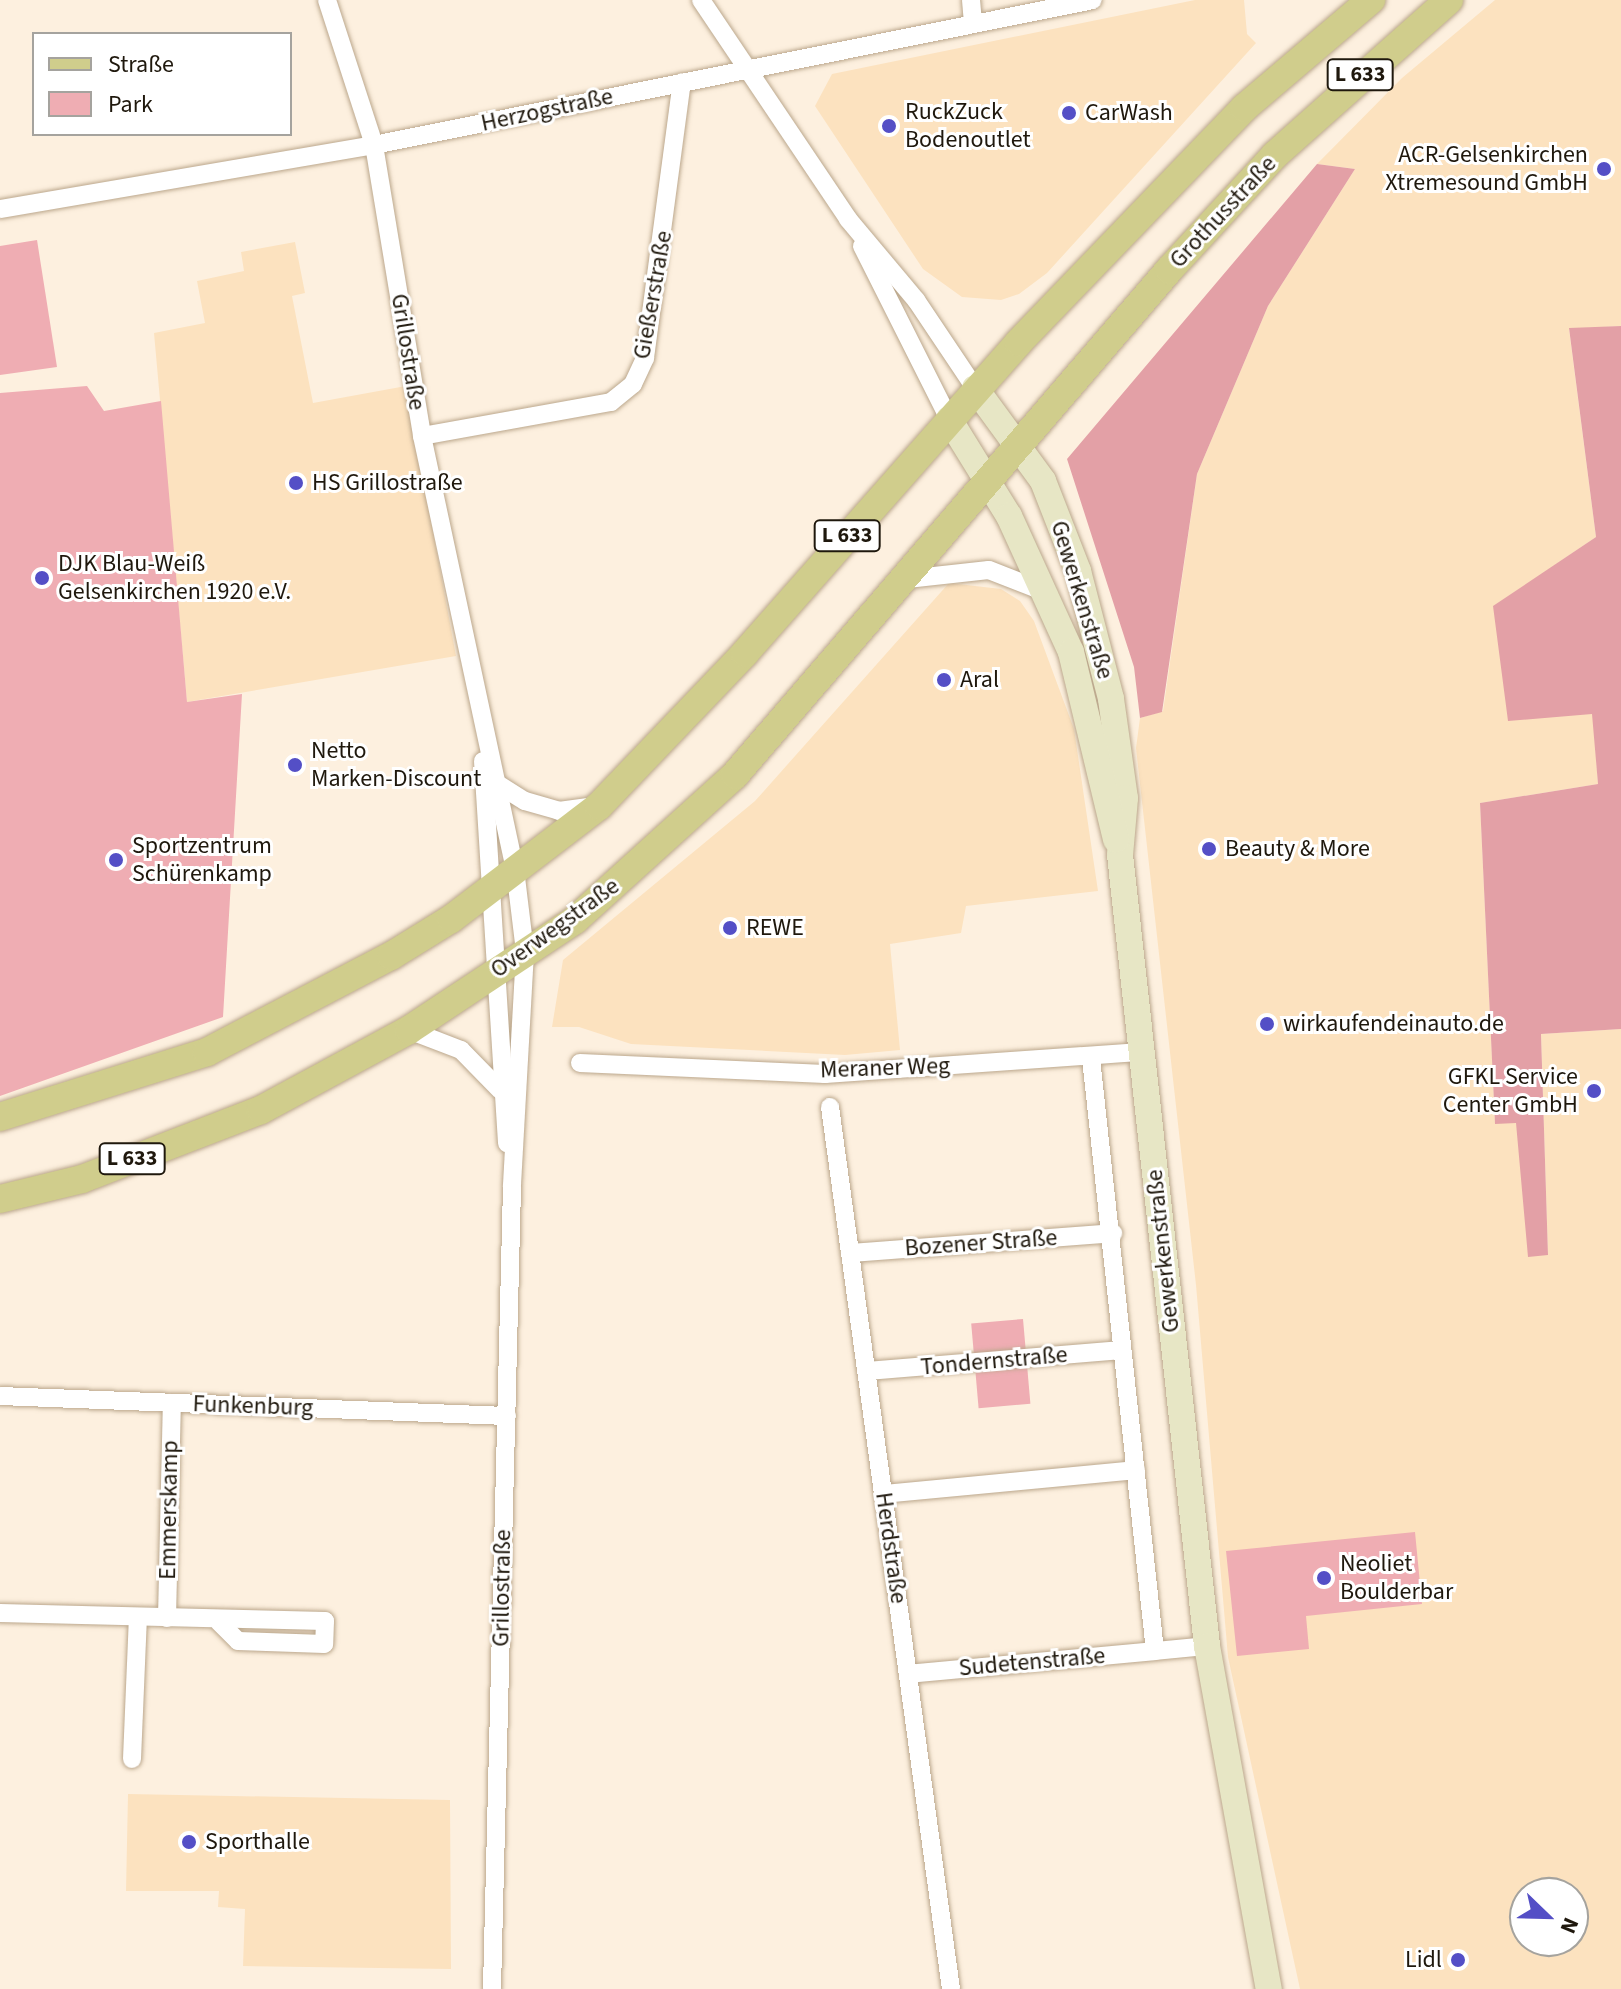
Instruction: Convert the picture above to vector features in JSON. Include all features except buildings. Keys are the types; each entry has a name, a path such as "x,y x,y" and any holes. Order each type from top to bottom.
{"main road":[{"name":"L 633","path":"0,1117 207,1052 391,956 490,888 599,806 745,653 975,388 1244,108 1371,0"},
{"name":"Grothusstraße","path":"1021,448 1169,270 1275,155 1449,0"},
{"name":"Overwegstraße","path":"0,1199 82,1179 261,1110 409,1030 575,920 735,775 1021,448"}],"street":[{"name":"Grillostraße","path":"327,0 374,145 422,436 515,869 525,952 512,1187 492,1989"},
{"name":"Gewerkenstraße","path":"701,0 743,69 848,219 916,300 1043,481 1078,571 1111,699 1125,798 1120,855"},
{"path":"971,0 973,21"},
{"name":"Herzogstraße","path":"0,209 374,145 973,21 1093,0"},
{"name":"Gießerstraße","path":"422,436 611,402 633,384 645,358 682,82"},
{"name":"Gewerkenstraße","path":"848,219 949,419 990,482 1071,652 1120,855 1207,1646 1269,1989"},
{"path":"907,579 989,570 1045,592"},
{"name":"Grillostraße","path":"481,706 490,888 498,970 500,1090 512,1187"},
{"path":"496,783 525,801 559,811 599,806"},
{"path":"409,1030 461,1050 500,1090"},
{"name":"Meraner Weg","path":"580,1063 825,1074 1091,1058 1141,1052"},
{"name":"Gewerkenstraße","path":"1091,1058 1113,1233 1122,1350 1155,1651"},
{"name":"Herdstraße","path":"830,1107 951,1989"},
{"name":"Bozener Straße","path":"850,1253 1113,1233"},
{"name":"Tondernstraße","path":"867,1371 1122,1350"},
{"name":"Funkenburg","path":"0,1396 507,1416"},
{"name":"Emmerskamp","path":"167,1618 172,1403"},
{"path":"883,1494 1136,1470"},
{"path":"0,1613 219,1622 325,1621 324,1644 238,1641 219,1622"},
{"path":"132,1759 138,1617"},
{"path":"1155,1651 1207,1646"},
{"name":"Sudetenstraße","path":"908,1674 1155,1651"}],"shaded area":[{"path":"1195,0 1244,0 1247,34 1256,43 1047,273 1019,294 1001,300 962,297 923,269 815,106 832,74"},
{"path":"1495,0 1621,0 1621,326 1569,329 1596,537 1493,607 1593,714 1598,784 1480,803 1495,1123 1516,1122 1548,1255 1541,1034 1621,1029 1621,1989 1300,1989 1228,1657 1196,1285 1136,748 1140,718 1163,711 1197,474 1268,306 1355,169 1317,164 1402,78"},
{"path":"1317,164 1355,169 1268,306 1197,474 1162,712 1140,718 1134,667 1067,459"},
{"name":"HS Grillostraße","path":"295,242 305,293 292,296 313,403 406,386 456,656 187,702 154,333 205,323 197,281 244,271 241,252"},
{"path":"1621,326 1621,1029 1541,1034 1548,1255 1528,1257 1516,1123 1495,1124 1480,803 1598,784 1592,714 1508,721 1493,606 1596,537 1569,328"},
{"path":"949,583 1001,589 1020,601 1034,621 1074,729 1098,891 966,906 961,933 890,944 900,1050 845,1055 631,1044 579,1027 552,1027 563,960 755,801"},
{"path":"128,1794 450,1800 451,1969 243,1966 245,1909 218,1907 219,1891 126,1891"}],"green space":[{"path":"37,240 57,367 0,375 0,246"},
{"name":"Sportzentrum Schürenkamp","path":"87,386 104,411 161,401 187,702 242,694 223,1017 0,1096 0,393"},
{"path":"1023,1319 1030,1404 979,1408 971,1324"},
{"name":"Neoliet Boulderbar","path":"1415,1532 1422,1604 1306,1616 1309,1649 1237,1656 1226,1551"}],"place":[{"name":"CarWash","path":"1069,113"},
{"name":"RuckZuck Bodenoutlet","path":"889,126"},
{"name":"ACR-Gelsenkirchen Xtremesound GmbH","path":"1604,169"},
{"name":"HS Grillostraße","path":"296,483"},
{"name":"DJK Blau-Weiß Gelsenkirchen 1920 e.V.","path":"42,578"},
{"name":"Aral","path":"944,680"},
{"name":"Netto Marken-Discount","path":"295,765"},
{"name":"Beauty & More","path":"1209,849"},
{"name":"Sportzentrum Schürenkamp","path":"116,860"},
{"name":"REWE","path":"730,928"},
{"name":"wirkaufendeinauto.de","path":"1267,1024"},
{"name":"GFKL Service Center GmbH","path":"1594,1091"},
{"name":"Neoliet Boulderbar","path":"1324,1578"},
{"name":"Sporthalle","path":"189,1842"},
{"name":"Lidl","path":"1458,1960"}]}
